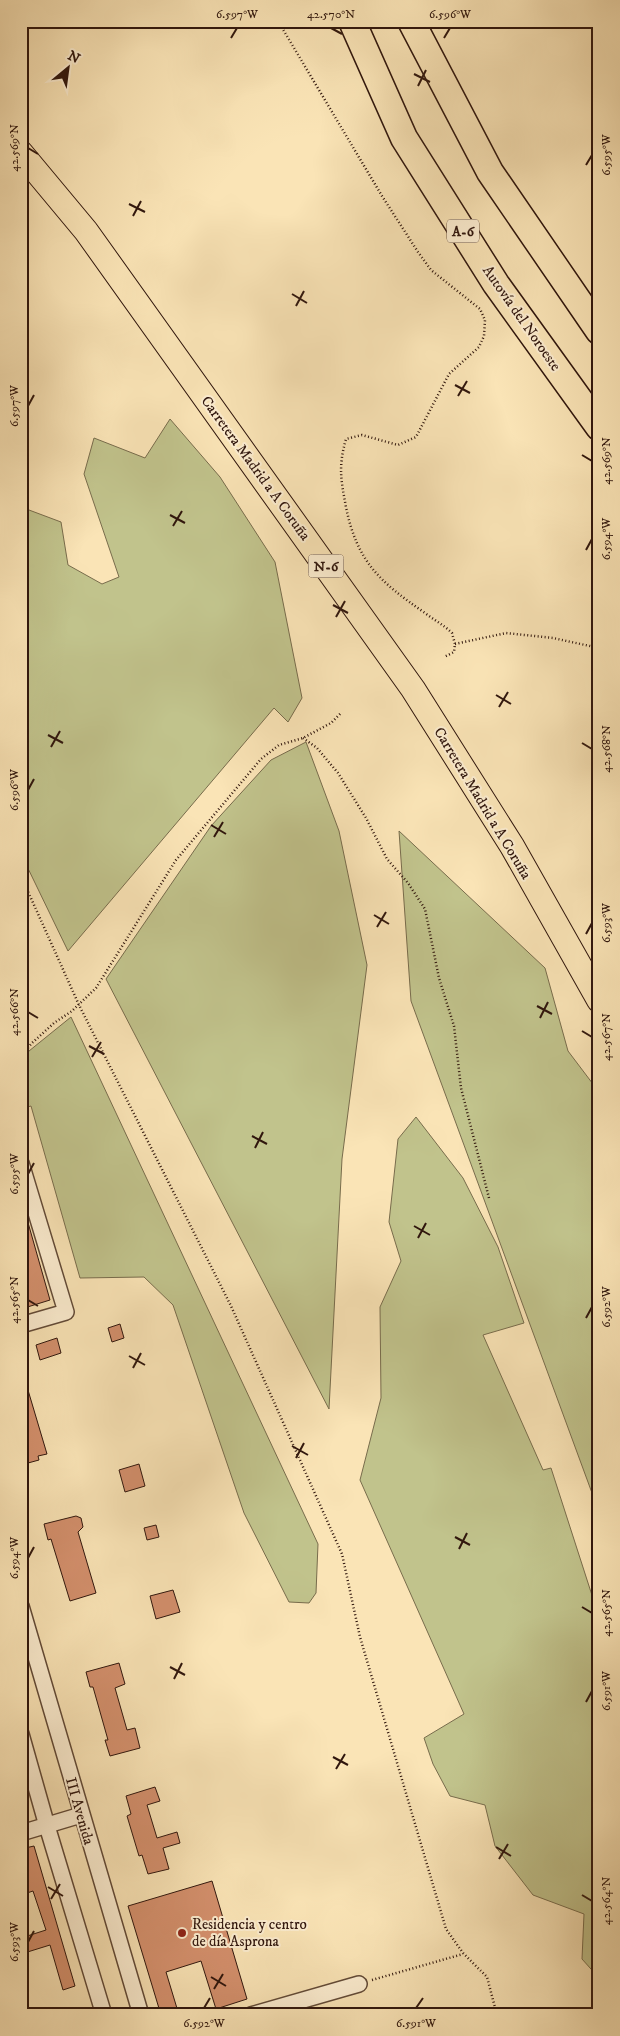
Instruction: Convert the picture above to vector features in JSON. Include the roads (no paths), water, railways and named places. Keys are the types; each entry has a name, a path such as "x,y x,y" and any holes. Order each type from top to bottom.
{"highway":[{"name":"Autovía del Noroeste","path":"352,21 404,138 496,284 599,427"},
{"path":"411,21 490,172 599,331"},
{"name":"Carretera Madrid a A Coruña","path":"21,153 86,231 413,689 512,846 599,1000"}],"street":[{"path":"21,1163 66,1312 21,1325"},
{"name":"III Avenida","path":"21,1606 28,1656 81,1815 141,2015"},
{"path":"21,1734 104,2015"},
{"path":"21,1833 81,1815"},
{"path":"251,2015 359,1984"}],"place":[{"name":"Residencia y centro de día Asprona","path":"182,1933"}]}
